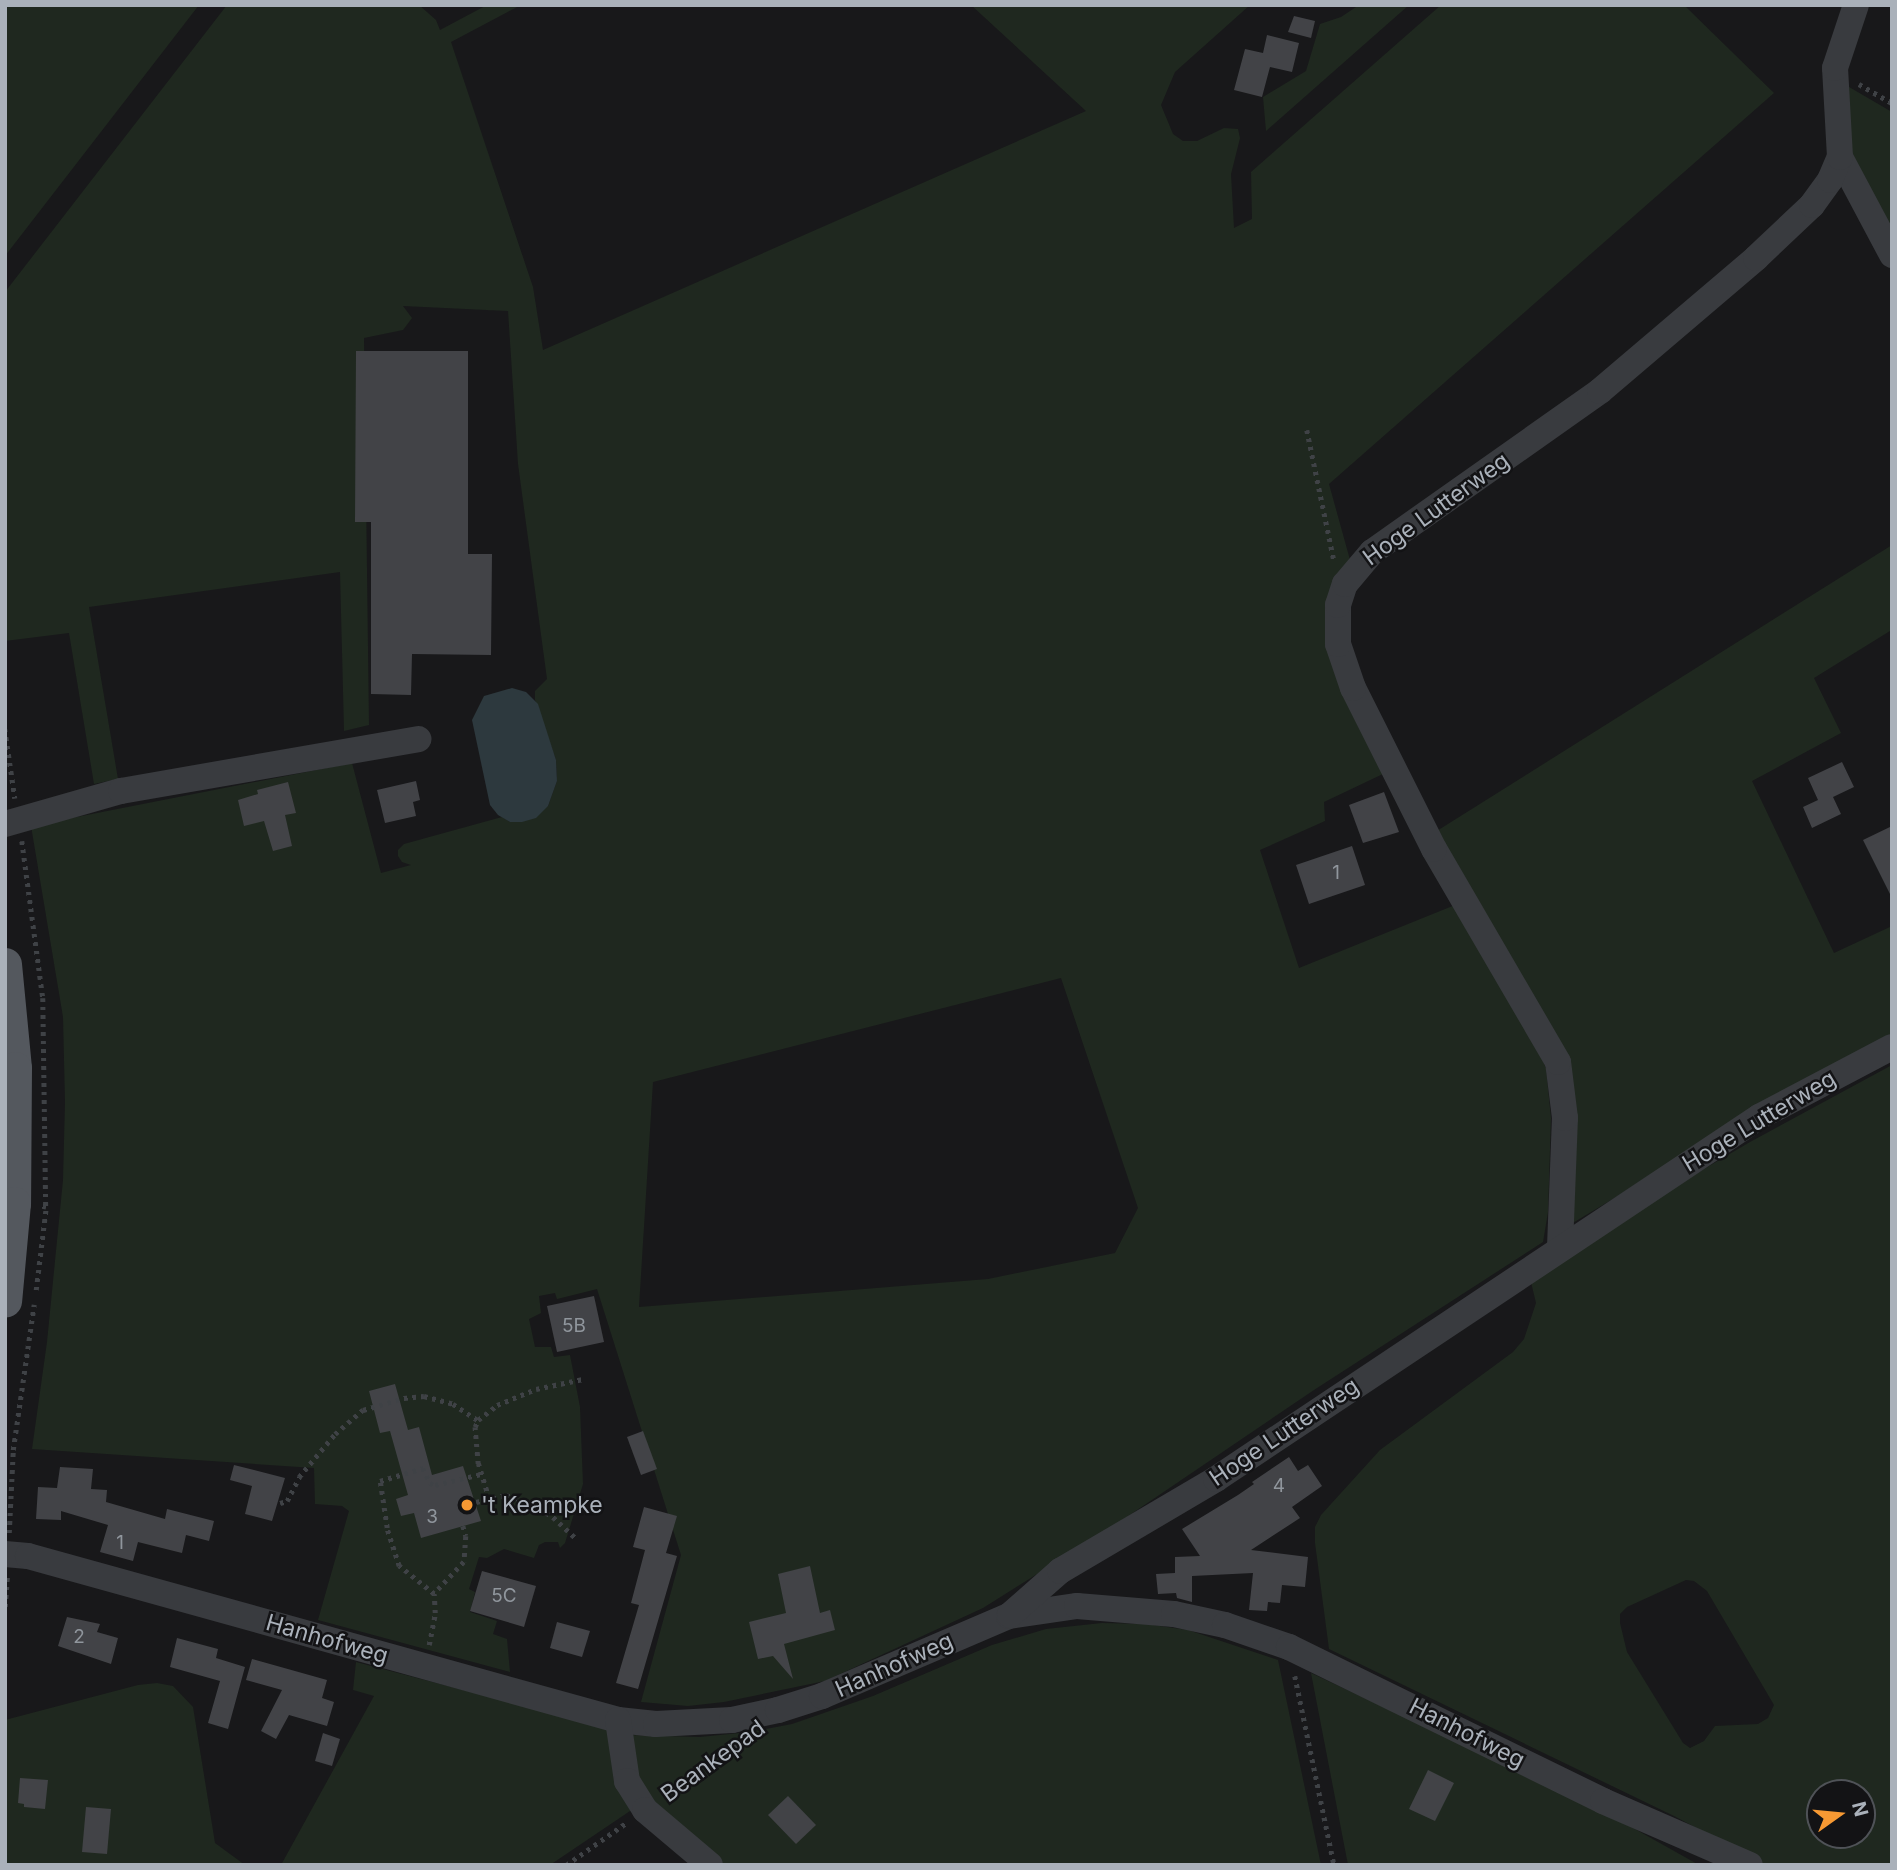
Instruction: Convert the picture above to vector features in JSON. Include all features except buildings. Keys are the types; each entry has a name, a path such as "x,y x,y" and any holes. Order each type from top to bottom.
{"main road":[{"path":"5,964 15,1068 15,1176 5,1301"}],"street":[{"path":"1856,5 1835,68 1840,157 1892,255"},
{"name":"Hoge Lutterweg","path":"1560,1247 1565,1118 1558,1062 1433,849 1353,688 1338,644 1336,624 1341,596 1357,567 1372,552 1600,391 1756,258 1812,205 1830,180 1840,157"},
{"path":"5,824 121,790 418,738"},
{"name":"Hoge Lutterweg","path":"1009,1616 1060,1571 1216,1479 1560,1247 1759,1117 1892,1047"},
{"name":"Hanhofweg","path":"7,1554 28,1556 618,1720 695,1723 732,1720 778,1710 822,1696 1009,1616 1077,1606 1142,1610 1224,1625 1289,1647 1603,1801 1750,1865"},
{"name":"Beankepad","path":"618,1720 627,1781 645,1810 710,1865"}],"path":[{"path":"1835,68 1892,103"},
{"path":"1307,430 1341,596"},
{"path":"7,1554 13,1450 46,1207"},
{"path":"489,1499 481,1474 475,1427 478,1420 497,1405 536,1389 583,1379"},
{"path":"280,1503 286,1501 299,1477 335,1434 363,1410 404,1398 424,1396 453,1404 478,1420"},
{"path":"434,1594 399,1566 387,1528 380,1481 424,1468 430,1483 435,1485 481,1474"},
{"path":"476,1502 506,1494 532,1503 553,1517 577,1539"},
{"path":"425,1667 435,1612 434,1594 464,1562 466,1536 463,1526"},
{"path":"1289,1647 1334,1865"},
{"name":"Beankepad","path":"566,1865 743,1741"}],"shaded area":[{"path":"5,5 199,5 5,256"},
{"path":"227,5 419,5 436,20 440,30 487,5 521,5 451,42 533,287 543,350 1086,111 971,5 1250,5 1175,72 1161,105 1173,134 1183,141 1197,141 1224,128 1238,129 1240,138 1231,174 1234,228 1252,219 1251,172 1441,5 1684,5 1774,93 1329,484 1352,567 1331,601 1385,773 1324,802 1325,821 1260,850 1299,968 1460,903 1533,1038 1546,1068 1551,1118 1548,1212 1543,1242 1314,1390 1112,1527 983,1608 825,1681 724,1702 688,1706 641,1702 681,1555 597,1289 557,1299 555,1293 539,1296 541,1313 529,1319 535,1347 551,1347 554,1357 570,1355 580,1407 583,1484 565,1543 560,1548 558,1542 545,1542 539,1545 534,1558 504,1549 487,1558 479,1557 469,1589 475,1592 470,1612 497,1621 493,1634 507,1639 510,1672 318,1620 349,1511 342,1506 315,1504 314,1468 32,1449 47,1342 63,1180 65,1102 63,1017 31,826 352,763 381,873 411,865 402,862 398,856 398,850 404,844 502,817 510,822 548,806 557,781 556,760 535,700 535,691 547,679 518,464 508,311 403,306 412,318 403,330 364,338 369,725 344,731 340,572 89,607 118,779 94,784 69,633 5,641 5,292","holes":["1061,978 1138,1208 1115,1253 988,1279 639,1307 653,1082"]},
{"path":"1359,5 1409,5 1266,131 1263,97 1306,71 1320,24 1341,17"},
{"path":"1844,84 1892,112 1892,240 1849,146"},
{"path":"1892,545 1892,633 1890,631 1814,678 1841,733 1752,781 1834,953 1892,926 1892,1042 1740,1123 1566,1227 1570,1116 1432,834"},
{"path":"512,688 526,692 538,704 556,760 557,781 548,806 536,818 522,822 510,822 498,815 490,805 472,720 484,696"},
{"path":"1892,1065 1892,1865 1766,1865 1674,1816 1329,1649 1315,1543 1315,1527 1321,1515 1380,1450 1513,1352 1524,1339 1536,1303 1530,1278 1648,1202 1750,1142","holes":["1686,1580 1694,1581 1707,1591 1774,1705 1768,1718 1758,1724 1715,1726 1704,1741 1690,1748 1683,1743 1627,1652 1620,1614 1627,1607"]},
{"path":"1102,1623 1146,1624 1188,1630 1278,1660 1321,1865 721,1865 646,1795 637,1780 629,1735 700,1737 792,1724 873,1696 992,1645 1046,1629"},
{"path":"356,1662 609,1728 633,1809 550,1865 281,1865 374,1696 353,1690"},
{"path":"1311,1673 1585,1801 1699,1865 1348,1865"},
{"path":"157,1683 173,1686 193,1707 215,1843 245,1865 5,1865 5,1720 138,1685"}],"place":[{"name":"'t Keampke","path":"467,1505"}]}
